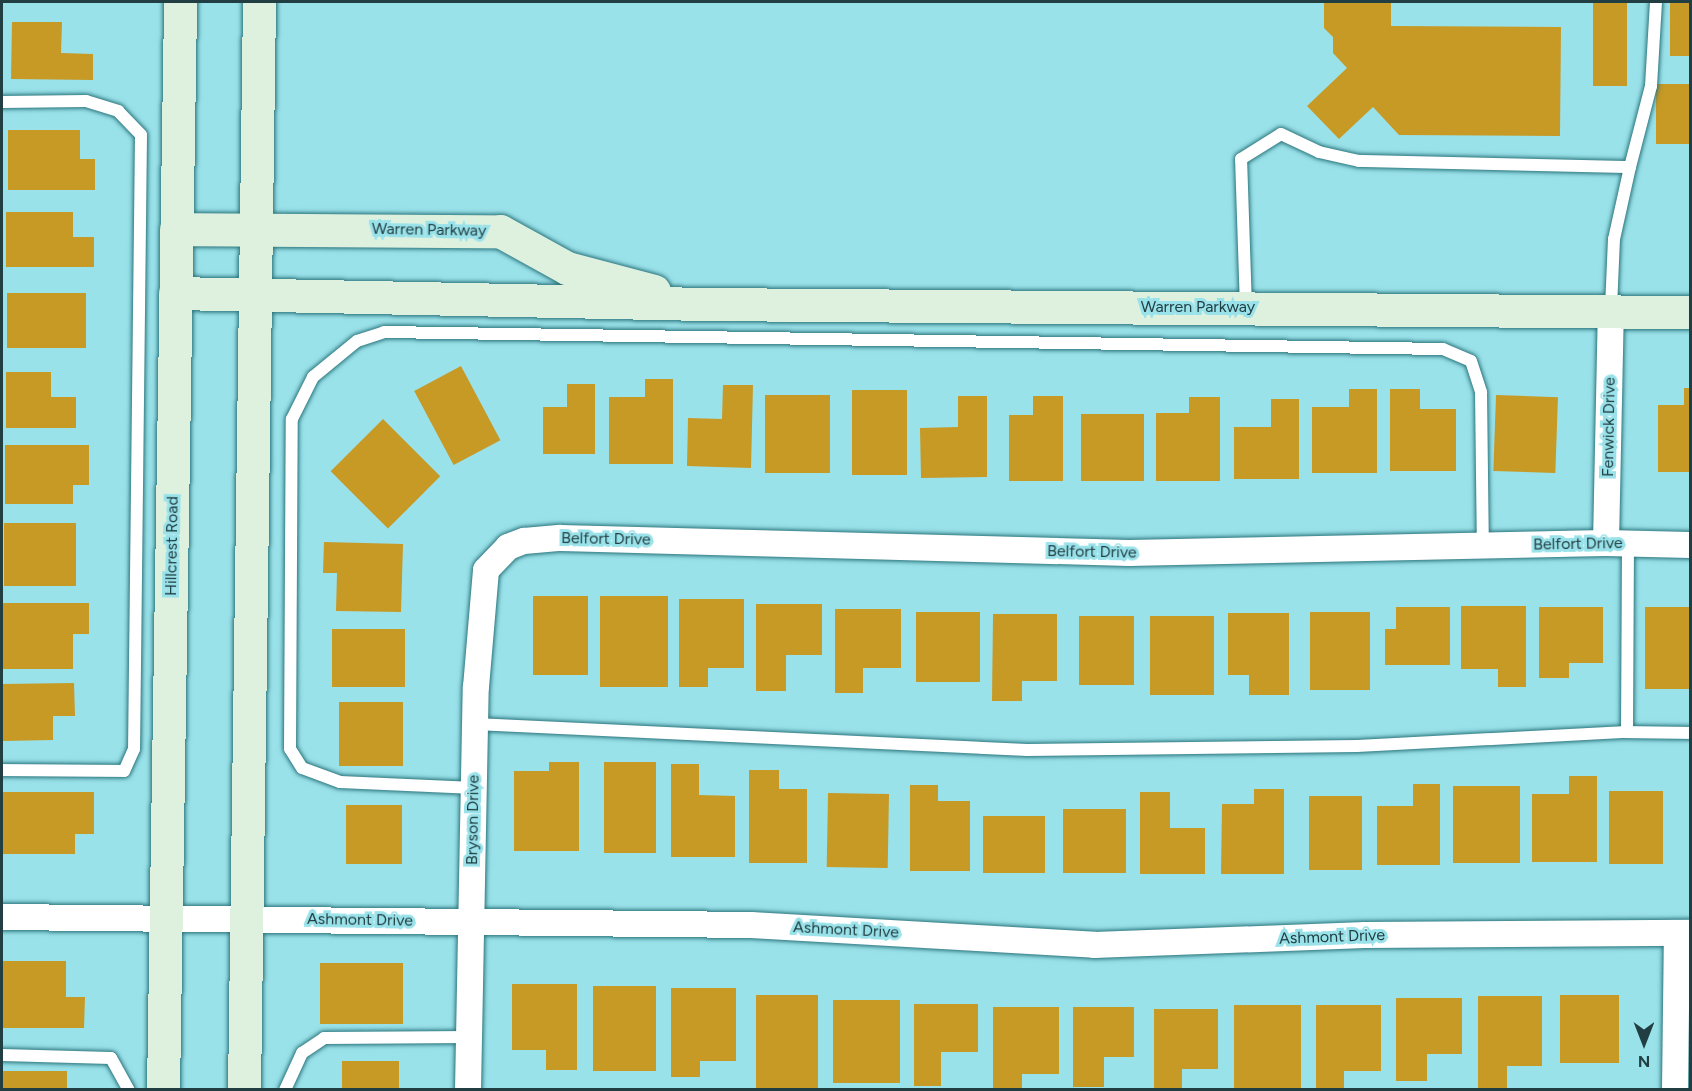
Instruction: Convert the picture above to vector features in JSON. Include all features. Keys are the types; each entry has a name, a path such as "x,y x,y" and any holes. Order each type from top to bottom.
{"main road":[{"name":"Hillcrest Road","path":"163,1089 180,2"},
{"path":"244,1089 259,2"},
{"name":"Warren Parkway","path":"176,229 500,231 567,268 705,304"},
{"name":"Warren Parkway","path":"175,293 255,297 705,304 1690,312"}],"street":[{"name":"Fenwick Drive","path":"1611,310 1617,543"},
{"name":"Belfort Drive","path":"498,556 524,541 561,538 1129,553 1617,543 1690,544"},
{"name":"Bryson Drive","path":"468,1089 475,724 486,570 498,556"},
{"name":"Ashmont Drive","path":"2,916 247,917 751,925 1094,945 1365,935 1684,933"},
{"path":"1675,1089 1684,933"}],"lane":[{"path":"1611,310 1614,239 1651,86 1656,2"},
{"path":"2,102 86,101 118,111 141,135 134,749 124,771 2,770"},
{"path":"1246,308 1241,159 1281,134 1319,153 1359,160 1630,167"},
{"path":"474,788 340,782 302,768 290,749 292,419 313,377 357,341 384,332 1443,350 1471,361 1481,392 1483,546"},
{"path":"1617,543 1628,732"},
{"path":"475,724 1027,750 1357,746 1628,732 1690,733"},
{"path":"285,1089 302,1053 324,1038 469,1037"},
{"path":"2,1055 111,1058 129,1089"}],"building":[{"path":"1324,2 1391,2 1391,26 1561,27 1560,136 1399,135 1373,107 1339,139 1307,106 1347,68 1333,53 1333,37 1324,28"},
{"path":"1593,2 1627,2 1627,86 1593,86"},
{"path":"1670,2 1690,2 1690,56 1670,56"},
{"path":"12,22 62,22 61,53 93,54 93,80 11,79"},
{"path":"1656,84 1690,84 1690,144 1656,144"},
{"path":"8,130 80,130 80,159 95,159 95,190 8,190"},
{"path":"6,212 73,212 73,237 94,237 94,267 6,267"},
{"path":"7,293 86,293 86,348 7,348"},
{"path":"461,366 500,440 454,465 414,391"},
{"path":"6,372 51,372 51,397 76,397 76,428 6,428"},
{"path":"645,379 673,379 673,464 609,464 609,397 645,397"},
{"path":"567,384 595,384 595,454 543,454 543,407 567,407"},
{"path":"723,385 753,385 751,468 687,466 688,418 722,419"},
{"path":"1684,388 1690,388 1690,472 1658,472 1658,405 1684,405"},
{"path":"1349,389 1377,389 1377,473 1312,473 1312,407 1349,407"},
{"path":"1390,389 1420,389 1420,409 1456,409 1456,471 1390,471"},
{"path":"852,390 907,390 907,475 852,475"},
{"path":"765,395 830,395 830,473 765,473"},
{"path":"1496,395 1558,397 1555,473 1493,471"},
{"path":"958,396 987,396 987,477 921,478 920,428 958,427"},
{"path":"1033,396 1063,396 1063,481 1009,481 1009,415 1033,415"},
{"path":"1189,397 1220,397 1220,481 1156,481 1156,413 1189,413"},
{"path":"1271,399 1299,399 1299,479 1234,479 1234,427 1271,427"},
{"path":"1081,414 1144,414 1144,481 1081,481"},
{"path":"383,419 440,476 388,529 331,471"},
{"path":"5,445 89,445 89,485 73,485 73,504 5,504"},
{"path":"4,523 76,523 76,586 4,586"},
{"path":"324,542 403,544 401,612 336,611 337,573 323,573"},
{"path":"533,596 588,596 588,675 533,675"},
{"path":"600,596 668,596 668,687 600,687"},
{"path":"679,599 744,599 744,668 708,668 708,687 679,687"},
{"path":"2,603 89,603 89,634 73,634 73,669 2,669"},
{"path":"756,604 822,604 822,655 786,655 786,691 756,691"},
{"path":"1461,606 1526,606 1526,687 1498,687 1498,669 1461,669"},
{"path":"1396,607 1450,607 1450,665 1385,665 1385,629 1396,629"},
{"path":"1539,607 1603,607 1603,663 1569,663 1569,678 1539,678"},
{"path":"1645,607 1690,607 1690,689 1645,689"},
{"path":"835,609 901,609 901,668 863,668 863,693 835,693"},
{"path":"916,612 980,612 980,682 916,682"},
{"path":"1310,612 1370,612 1370,690 1310,690"},
{"path":"1228,613 1289,613 1289,695 1249,695 1249,675 1228,675"},
{"path":"993,614 1057,614 1057,681 1022,681 1022,701 992,701"},
{"path":"1079,616 1134,616 1134,685 1079,685"},
{"path":"1150,616 1214,616 1214,695 1150,695"},
{"path":"332,629 405,629 405,687 332,687"},
{"path":"74,683 75,716 53,716 53,740 2,741 2,684"},
{"path":"339,702 403,702 403,766 339,766"},
{"path":"549,762 579,762 579,851 514,851 514,771 549,771"},
{"path":"604,762 656,762 656,853 604,853"},
{"path":"671,764 699,764 699,795 735,796 735,857 671,857"},
{"path":"749,770 779,770 779,789 807,789 807,863 749,863"},
{"path":"1569,776 1597,776 1597,862 1532,862 1532,794 1569,794"},
{"path":"1413,784 1440,784 1440,865 1377,865 1377,806 1413,806"},
{"path":"910,785 938,785 938,801 970,801 970,871 910,871"},
{"path":"1453,786 1520,786 1520,863 1453,863"},
{"path":"1254,789 1284,789 1284,874 1221,874 1222,804 1254,804"},
{"path":"1609,791 1663,791 1663,864 1609,864"},
{"path":"2,792 94,792 94,834 75,834 75,854 2,854"},
{"path":"1140,792 1170,792 1170,828 1205,828 1205,874 1140,874"},
{"path":"828,793 889,794 888,868 827,867"},
{"path":"1309,796 1362,796 1362,870 1309,870"},
{"path":"346,805 402,805 402,864 346,864"},
{"path":"1063,809 1126,809 1126,873 1063,873"},
{"path":"983,816 1045,816 1045,873 983,873"},
{"path":"2,961 66,961 66,997 85,997 84,1028 2,1028"},
{"path":"320,963 403,963 403,1024 320,1024"},
{"path":"512,984 577,984 577,1070 546,1070 546,1050 512,1050"},
{"path":"593,986 656,986 656,1071 593,1071"},
{"path":"671,988 736,988 736,1061 700,1061 700,1077 671,1077"},
{"path":"756,995 818,995 818,1090 756,1090"},
{"path":"1560,995 1619,995 1619,1063 1560,1063"},
{"path":"1478,996 1542,996 1542,1066 1507,1066 1507,1088 1478,1088"},
{"path":"1396,998 1462,998 1462,1054 1427,1054 1427,1081 1396,1081"},
{"path":"833,1000 900,1000 900,1083 833,1083"},
{"path":"914,1004 978,1004 978,1052 941,1052 941,1086 914,1086"},
{"path":"1234,1005 1301,1005 1301,1090 1234,1090"},
{"path":"1316,1005 1381,1005 1381,1071 1344,1071 1344,1090 1316,1090"},
{"path":"993,1007 1059,1007 1059,1074 1022,1074 1022,1090 993,1090"},
{"path":"1073,1007 1134,1007 1134,1057 1104,1057 1104,1087 1073,1087"},
{"path":"1154,1009 1218,1009 1218,1069 1182,1069 1182,1090 1154,1090"},
{"path":"342,1061 399,1061 399,1090 342,1090"},
{"path":"2,1071 67,1071 67,1090 2,1090"}]}
